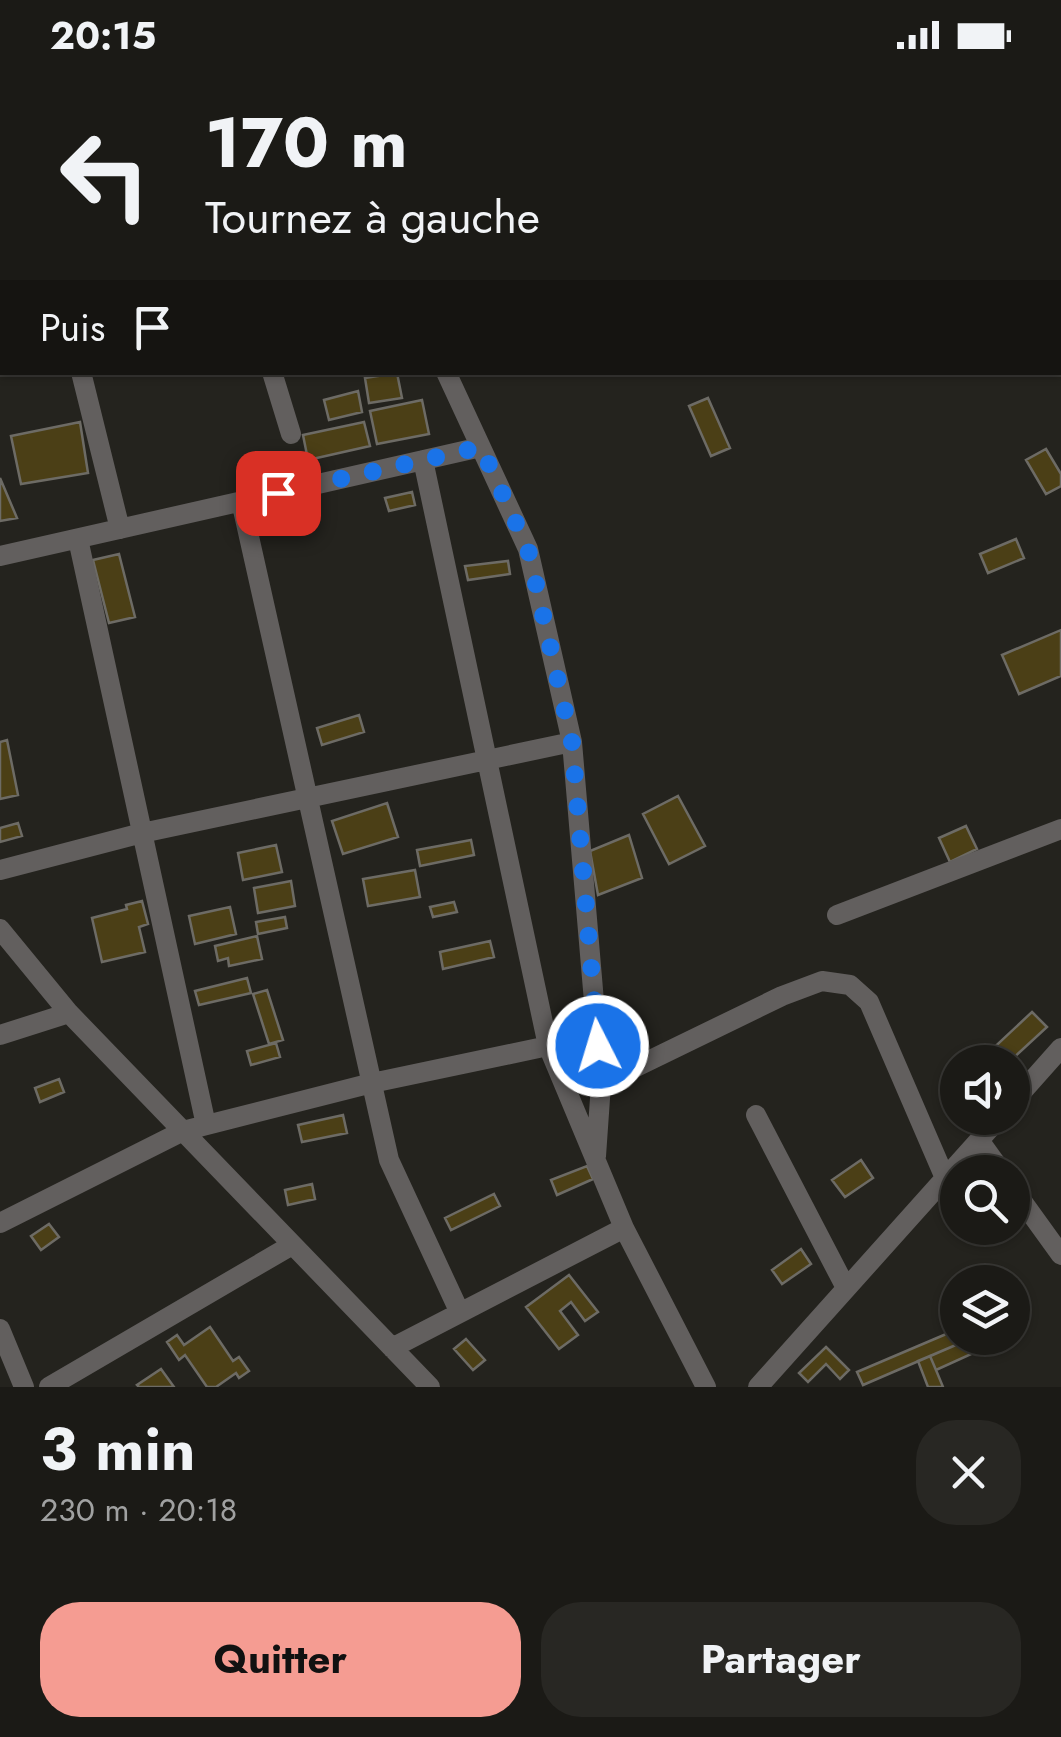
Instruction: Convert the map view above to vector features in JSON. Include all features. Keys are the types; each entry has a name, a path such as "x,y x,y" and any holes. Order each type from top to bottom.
{"street":[{"path":"82,375 120,529"},
{"path":"273,375 291,434"},
{"path":"447,375 528,549 572,742 600,1084 595,1160"},
{"path":"0,556 481,447"},
{"path":"423,460 548,1046 624,1228 706,1387"},
{"path":"241,501 389,1160 460,1313"},
{"path":"78,539 206,1125"},
{"path":"0,870 142,832 572,742"},
{"path":"837,915 1061,830"},
{"path":"0,929 69,1013 424,1381"},
{"path":"600,1084 782,996 822,981 850,984 869,1002 940,1166"},
{"path":"0,1035 69,1013"},
{"path":"0,1223 183,1131 372,1083 548,1046 600,1084"},
{"path":"1030,1082 1061,1048"},
{"path":"756,1116 846,1288"},
{"path":"966,1155 984,1135"},
{"path":"979,1140 990,1155"},
{"path":"758,1387 940,1184"},
{"path":"1030,1212 1061,1255"},
{"path":"392,1348 624,1228"},
{"path":"49,1387 292,1244"},
{"path":"0,1329 24,1387"},
{"path":"398,1387 424,1381"}],"building":[{"path":"397,375 402,398 369,403 365,378"},
{"path":"358,391 362,412 329,420 324,400"},
{"path":"708,398 730,448 711,456 689,406"},
{"path":"422,400 429,434 377,444 370,411"},
{"path":"80,422 88,473 21,484 11,436"},
{"path":"364,422 370,446 308,460 303,435"},
{"path":"1046,449 1061,474 1061,486 1046,494 1026,460"},
{"path":"0,478 17,518 0,521"},
{"path":"412,492 415,505 389,511 385,498"},
{"path":"1016,539 1024,558 988,573 980,554"},
{"path":"119,554 135,617 109,623 93,560"},
{"path":"508,561 510,574 468,580 465,566"},
{"path":"1061,630 1061,676 1019,694 1002,655"},
{"path":"359,715 364,732 322,745 317,728"},
{"path":"7,740 18,795 0,799 0,742"},
{"path":"678,796 705,846 669,864 643,814"},
{"path":"387,803 398,837 343,854 332,821"},
{"path":"18,823 22,836 0,842 0,828"},
{"path":"966,826 977,849 950,862 939,838"},
{"path":"629,835 642,878 598,895 590,851"},
{"path":"471,840 474,855 420,866 417,850"},
{"path":"276,845 282,872 243,880 238,853"},
{"path":"415,870 420,897 368,906 363,879"},
{"path":"291,881 295,906 258,913 254,888"},
{"path":"142,901 148,924 139,927 145,952 102,962 92,918"},
{"path":"454,902 457,912 433,917 430,907"},
{"path":"230,907 236,934 195,944 189,916"},
{"path":"285,917 287,928 258,934 256,922"},
{"path":"257,936 262,959 229,966 228,958 218,961 215,946"},
{"path":"490,941 494,957 443,969 440,952"},
{"path":"247,978 251,993 199,1005 195,991"},
{"path":"267,990 283,1040 269,1044 253,994"},
{"path":"1032,1012 1047,1027 1027,1045 997,1045"},
{"path":"276,1043 280,1057 251,1065 247,1051"},
{"path":"59,1079 64,1092 40,1102 35,1088"},
{"path":"343,1115 347,1133 302,1142 298,1125"},
{"path":"861,1160 873,1178 845,1197 832,1180"},
{"path":"587,1166 593,1179 557,1195 551,1180"},
{"path":"312,1184 315,1199 288,1205 285,1190"},
{"path":"494,1194 500,1206 451,1230 445,1218"},
{"path":"49,1224 59,1237 41,1250 31,1236"},
{"path":"801,1249 811,1264 782,1284 772,1270"},
{"path":"569,1275 598,1312 585,1321 571,1302 560,1311 578,1335 559,1349 526,1307"},
{"path":"210,1327 233,1361 239,1357 249,1371 239,1378 236,1373 216,1387 207,1387 185,1355 179,1360 167,1342 177,1335 184,1345"},
{"path":"940,1337 940,1352 863,1385 857,1372"},
{"path":"466,1339 485,1360 473,1370 454,1349"},
{"path":"826,1347 849,1370 840,1379 826,1364 808,1382 799,1373"},
{"path":"940,1352 940,1355 969,1355 936,1370 930,1356"},
{"path":"930,1356 943,1387 928,1387 918,1361"},
{"path":"161,1369 174,1387 137,1385"}],"route":[{"path":"278,493 481,447 528,549 572,742 598,1046"}]}
